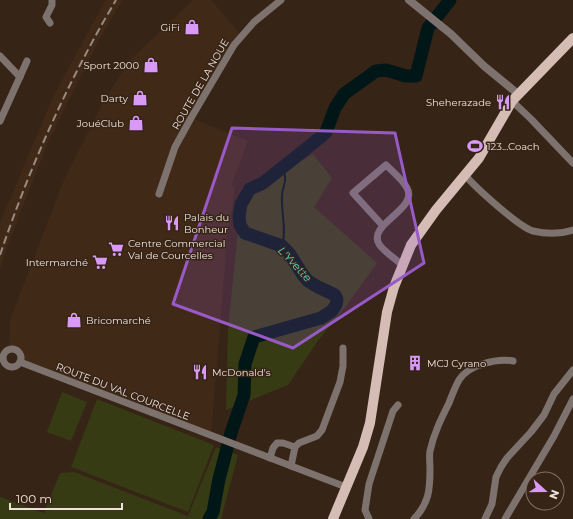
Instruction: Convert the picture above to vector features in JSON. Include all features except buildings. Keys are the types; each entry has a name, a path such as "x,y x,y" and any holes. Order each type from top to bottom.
{"main road":[{"path":"333,519 363,447 370,423 387,312 394,287 411,245 436,210 479,158 515,98 573,38"}],"street":[{"path":"50,23 46,18 52,4 52,0"},
{"name":"ROUTE DE LA NOUE","path":"158,194 175,147 190,118 234,45 254,22 281,0"},
{"path":"409,0 450,34 484,66 515,98 531,119 573,163"},
{"path":"0,56 20,77"},
{"path":"0,121 27,61"},
{"path":"383,226 353,193 386,165 408,188 409,194 403,208 383,226 377,239 379,245 402,265"},
{"path":"465,175 502,210 532,231 563,233 573,230"},
{"path":"291,466 295,447 299,443 317,436 322,430 340,382 343,366 343,348"},
{"path":"414,519 425,503 429,494 430,453 434,436 439,420 459,379 466,372 480,365 505,360 513,361"},
{"name":"ROUTE DU VAL COURCELLE","path":"20,362 270,458"},
{"path":"484,519 492,504 496,477 501,467 544,415 554,394 573,370"},
{"path":"506,519 554,436 573,399"},
{"path":"369,519 365,510 369,484 392,411 398,405"},
{"path":"295,447 283,443 277,443 273,448 270,458 346,487"}],"highlighted area":[{"path":"232,128 395,133 424,263 293,348 173,304"}],"shaded area":[{"path":"106,0 122,0 98,42 48,142 7,247 0,269 0,224 2,218 53,97"},
{"path":"193,0 211,0 240,34 191,118 248,141 231,186 235,188 227,239 211,436 21,360 20,355 16,351 9,350 10,320 64,180 103,103 129,61"}],"green space":[{"path":"313,154 332,178 314,207 377,263 346,306 317,342 288,385 226,410 228,330 239,221 256,188"},
{"path":"62,392 87,402 71,441 47,432"},
{"path":"97,399 214,445 188,512 71,467"},
{"path":"216,447 238,455 221,519 0,519 0,497 44,513 60,473 74,472 188,516"}],"waterway":[{"name":"L'Yvette","path":"209,519 213,512 219,479 231,433 244,395 245,364 254,337 321,318 332,311 337,300 335,295 308,281 289,253 282,246 245,233 240,225 239,216 241,204 250,189 263,183 326,132 335,108 344,94 376,71 386,70 406,76 416,76 428,28 450,0"},
{"path":"282,169 285,174 282,196 284,227 282,246"}],"railway":[{"path":"0,255 24,189 51,124 98,31 116,0"}],"place":[{"name":"GiFi","path":"192,27"},
{"name":"Sport 2000","path":"151,65"},
{"name":"Darty","path":"140,98"},
{"name":"Sheherazade","path":"503,102"},
{"name":"JouéClub","path":"136,123"},
{"name":"123...Coach","path":"475,146"},
{"name":"Palais du Bonheur","path":"172,223"},
{"name":"Centre Commercial Val de Courcelles","path":"116,249"},
{"name":"Intermarché","path":"100,262"},
{"name":"Bricomarché","path":"74,320"},
{"name":"MCJ Cyrano","path":"415,363"},
{"name":"McDonald's","path":"200,372"}]}
